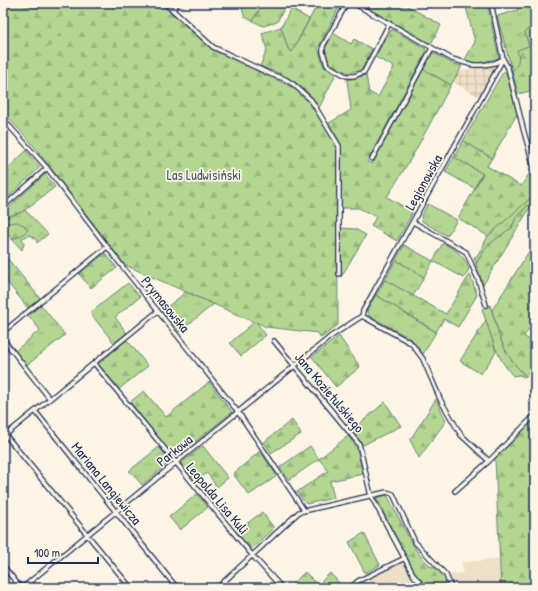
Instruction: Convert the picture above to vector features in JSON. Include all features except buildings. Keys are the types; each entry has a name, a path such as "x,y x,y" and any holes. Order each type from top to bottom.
{"street":[{"path":"165,3 214,47 293,84 311,100 339,146 339,274"},
{"path":"173,10 178,3"},
{"path":"347,3 323,46 322,52 327,65 346,76 354,76 364,72 389,24"},
{"path":"353,3 452,59 473,65 489,64 504,59"},
{"path":"491,3 504,59 508,68 535,171"},
{"path":"372,159 432,48"},
{"name":"Legionowska","path":"362,316 504,59"},
{"name":"Prymasowska","path":"3,118 47,168 107,247 238,412 304,510"},
{"path":"3,207 47,168"},
{"path":"413,222 466,252 478,279 486,305"},
{"path":"3,332 107,247"},
{"path":"131,588 4,435 158,311"},
{"path":"362,316 410,343 423,359 441,401 461,435 489,461"},
{"name":"Parkowa","path":"22,588 339,330 362,316"},
{"path":"3,339 50,399"},
{"name":"Jana Kozietulskiego","path":"274,340 359,444 371,496 414,576 425,588"},
{"name":"Leopolda Lisa Kuli","path":"94,363 175,463 252,555 282,588"},
{"name":"Mariana Langiewicza","path":"35,411 177,588"},
{"path":"455,491 489,461 535,415"},
{"path":"217,588 299,512 387,492 393,494 415,542 446,575 451,588"},
{"path":"350,588 358,581 404,558"},
{"path":"3,566 22,588"}],"shaded area":[{"path":"494,65 496,68 479,97 453,82 459,71"},
{"path":"500,559 501,588 453,588 449,575 463,573 462,562"},
{"path":"402,562 413,580 402,588 373,588 368,579"}],"green space":[{"name":"Las Ludwisiński","path":"3,3 159,3 214,50 294,88 311,103 337,145 338,325 321,338 318,333 266,327 256,322 266,335 241,356 230,343 254,322 125,265 33,145 5,114 3,115"},
{"path":"241,3 263,3 253,21 244,16"},
{"path":"263,3 287,3 277,22 263,26 253,21"},
{"path":"318,3 341,4 318,48 324,67 336,74 319,108 308,93 294,81 260,66 267,50 262,33 281,27 288,49 292,52"},
{"path":"359,3 404,3 441,25 432,42 429,43"},
{"path":"453,3 465,3 457,5"},
{"path":"465,3 487,3 499,58 479,63 464,61 475,42"},
{"path":"516,3 535,3 535,26 525,32 529,46 520,58 518,65 512,71 497,16 518,10"},
{"path":"291,9 309,19 292,52 288,49 281,27"},
{"path":"535,26 535,90 518,94 512,71 518,61 517,50 529,46 525,32"},
{"path":"393,30 425,48 426,52 367,162 373,164 423,69 451,85 413,155 387,197 413,212 397,241 371,226 376,217 359,208 341,208 341,144 329,123 351,110 347,80 366,75 369,92 378,97 394,67 375,57 389,31"},
{"path":"333,33 351,44 354,39 372,49 362,69 348,73 329,63 325,49"},
{"path":"434,53 453,64 462,66 451,85 423,69 431,54"},
{"path":"503,72 506,72 517,114 492,158 463,141"},
{"path":"463,141 492,158 487,166 521,186 531,171 534,181 535,190 533,196 488,236 458,218 483,174 454,157"},
{"path":"26,151 40,167 7,198 3,194 3,173"},
{"path":"454,157 483,173 474,188 445,172"},
{"path":"45,174 55,187 22,212 3,218 3,213"},
{"path":"535,193 535,199 531,206 528,205 516,218 511,229 487,246 476,264 474,257 477,256 488,236"},
{"path":"428,204 457,220 447,236 422,221 421,216"},
{"path":"528,205 531,206 483,285 476,264 487,246 511,229 516,218"},
{"path":"25,210 48,234 37,243 36,239 30,235 22,238 24,244 22,250 12,239 15,238 3,227 3,218"},
{"path":"17,222 24,225 28,230 19,237 12,239 3,230 3,227 8,223"},
{"path":"341,228 355,229 366,235 341,277"},
{"path":"535,242 535,322 524,336 535,344 535,364 526,376 512,361 503,346 492,310"},
{"path":"443,243 462,256 469,269 464,278 433,261"},
{"path":"404,245 433,261 424,277 396,260"},
{"path":"3,253 40,298 28,308 3,277"},
{"path":"105,253 117,268 91,288 79,274"},
{"path":"396,260 424,277 413,296 385,280"},
{"path":"470,274 477,295 458,327 444,319 436,332 376,295 385,280 446,314"},
{"path":"128,283 140,297 115,317 127,333 114,343 90,313"},
{"path":"186,292 214,304 179,332 162,311"},
{"path":"376,295 436,332 423,354 411,339 368,315 367,310"},
{"path":"41,305 65,335 27,365 15,351 40,330 28,315"},
{"path":"490,305 506,352 526,376 524,377 519,375 513,376 497,352 482,309"},
{"path":"486,320 496,352 481,374 460,361"},
{"path":"339,336 360,367 336,387 312,357"},
{"path":"127,340 148,366 119,389 98,364"},
{"path":"209,382 232,412 175,458 130,402 144,391 166,417"},
{"path":"436,399 446,421 419,458 410,440"},
{"path":"385,402 401,426 363,445 351,431"},
{"path":"534,419 535,588 501,588 495,458"},
{"path":"292,420 301,434 271,453 264,442"},
{"path":"348,436 357,448 363,474 330,481 334,498 306,504 297,492 328,471 319,459"},
{"path":"203,446 228,478 217,487 207,473 195,482 180,464"},
{"path":"310,446 319,459 289,480 280,467"},
{"path":"159,447 171,461 142,485 129,471"},
{"path":"260,451 277,476 249,495 233,474"},
{"path":"197,494 208,507 180,530 169,517"},
{"path":"387,495 411,542 419,554 430,566 436,568 445,577 449,588 430,588 417,576 376,498"},
{"path":"262,512 274,528 250,550 236,532"},
{"path":"364,533 380,565 365,573 349,542"},
{"path":"305,572 318,585 315,588 288,588"},
{"path":"330,573 344,588 315,588"}]}
